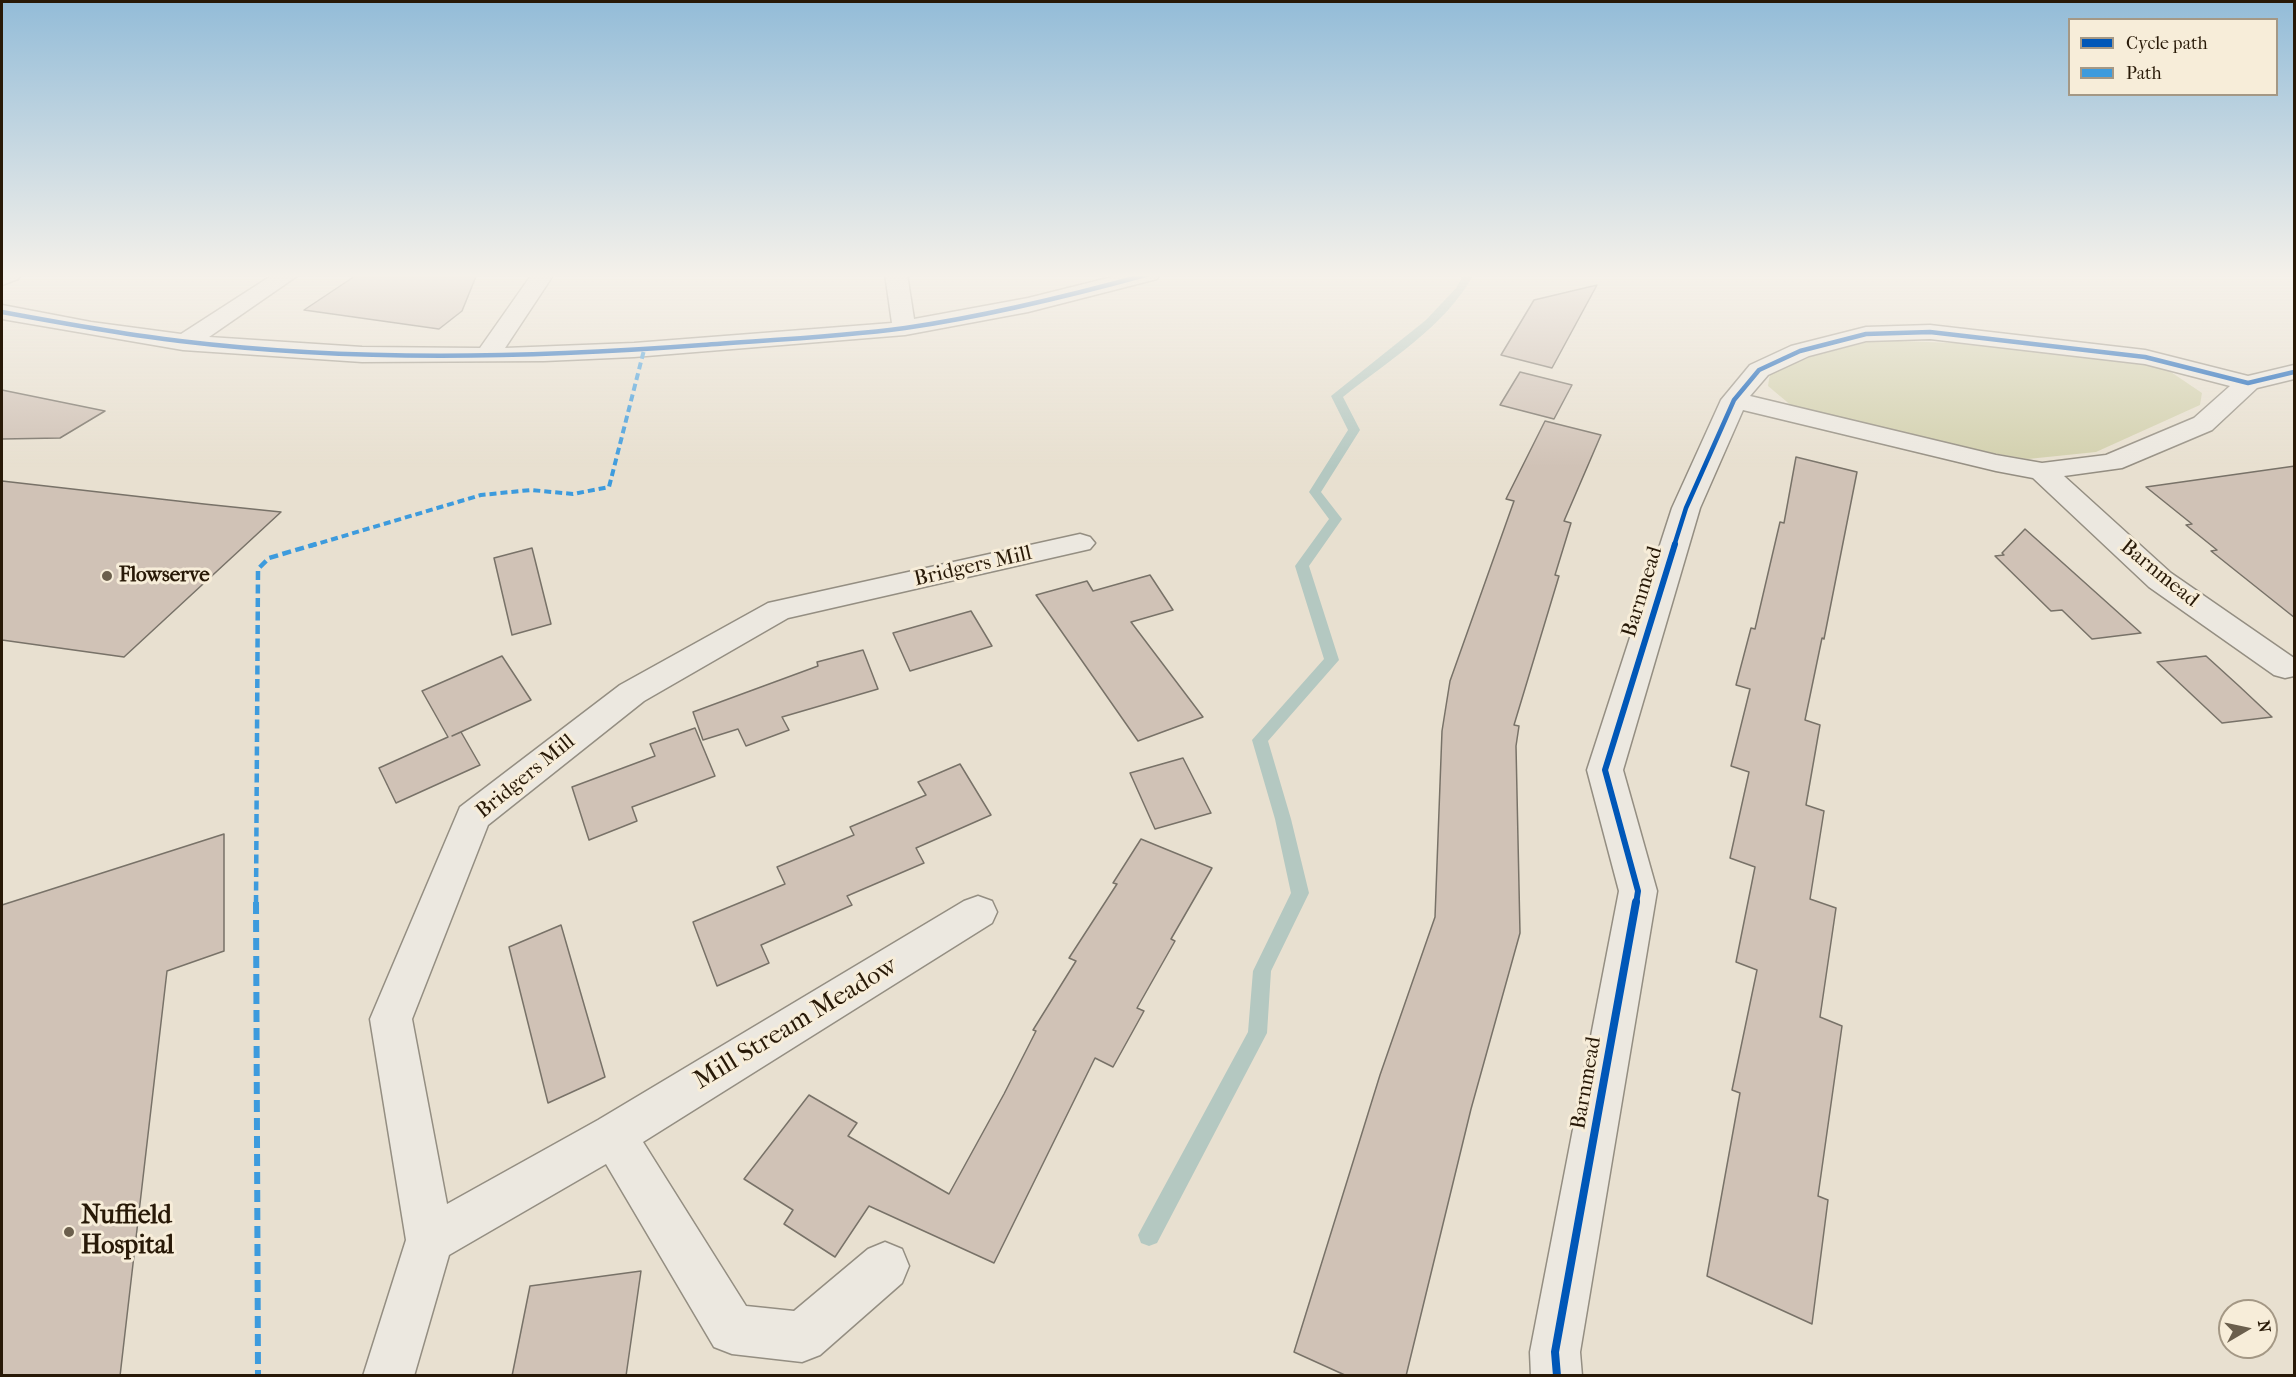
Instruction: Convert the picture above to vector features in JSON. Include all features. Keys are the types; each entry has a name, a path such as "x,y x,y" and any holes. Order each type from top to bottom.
{"street":[{"path":"148,338 335,355 487,356 655,349 782,338"},
{"path":"183,343 190,338"},
{"path":"487,356 499,338"},
{"name":"Barnmead","path":"1557,1376 1555,1352 1638,891 1605,770 1686,508 1734,400 1759,370 1800,351 1849,338"},
{"name":"Barnmead","path":"1994,338 2145,357 2248,383 2295,372"},
{"name":"Barnmead","path":"1734,400 1996,463 2042,471 2112,462 2203,424 2248,383"},
{"name":"Barnmead","path":"2042,471 2160,580 2285,667"},
{"name":"Bridgers Mill","path":"388,1376 430,1240 391,1019 473,817 632,693 780,610 1080,543"},
{"name":"Mill Stream Meadow","path":"430,1240 614,1135 978,912"},
{"path":"614,1135 732,1329 802,1337 885,1266"}],"shaded area":[{"path":"1875,340 2008,345 2134,361 2168,370 2202,393 2200,405 2096,452 2028,459 1992,453 1793,407 1768,386 1770,373 1813,356"}],"building":[{"path":"1511,338 1568,338 1552,368 1501,355"},
{"path":"1520,372 1572,385 1554,419 1500,405"},
{"path":"2,390 105,411 60,438 2,439"},
{"path":"1545,421 1601,435 1564,521 1571,523 1555,575 1559,576 1514,725 1519,726 1516,746 1520,933 1471,1109 1406,1376 1347,1376 1294,1352 1380,1075 1435,917 1442,731 1450,681 1514,501 1506,499"},
{"path":"1796,457 1857,472 1824,639 1822,638 1805,720 1820,725 1806,805 1824,811 1810,899 1836,908 1820,1017 1842,1026 1818,1196 1828,1200 1812,1324 1707,1276 1740,1093 1732,1090 1757,970 1736,962 1755,867 1730,858 1749,772 1731,766 1750,689 1736,685 1751,628 1755,629 1780,522 1784,523"},
{"path":"2295,466 2295,618 2211,551 2217,550 2186,525 2192,524 2146,487"},
{"name":"Flowserve","path":"2,481 281,512 124,657 2,640"},
{"path":"2025,529 2141,633 2092,639 2062,610 2051,611 1995,556 2004,555 2002,553"},
{"path":"532,548 551,624 512,635 494,558"},
{"path":"1150,575 1173,610 1131,622 1203,717 1138,741 1036,595 1087,581 1093,591"},
{"path":"971,611 992,646 910,671 893,633"},
{"path":"863,650 878,689 782,717 789,730 746,746 738,729 703,740 693,712 818,666 817,662"},
{"path":"502,656 531,700 452,736 461,732 480,765 396,803 379,768 448,737 422,691"},
{"path":"2206,656 2272,717 2222,723 2157,662"},
{"path":"695,728 715,776 632,807 637,821 589,840 572,787 655,756 650,744"},
{"path":"1183,758 1211,813 1155,829 1130,773"},
{"path":"960,764 991,815 916,848 924,863 847,896 852,905 761,945 769,963 717,986 693,922 785,884 777,867 854,835 850,827 926,795 918,782"},
{"name":"Nuffield Hospital","path":"224,834 224,951 167,971 120,1376 2,1376 2,905"},
{"path":"1141,839 1212,868 1171,939 1175,941 1137,1008 1144,1011 1113,1067 1095,1058 994,1263 869,1206 835,1257 784,1224 793,1210 744,1179 809,1095 857,1123 848,1136 949,1194 1004,1094 1036,1031 1033,1030 1076,961 1069,958 1117,884 1113,883"},
{"path":"561,925 605,1077 548,1103 509,947"},
{"path":"641,1271 626,1376 512,1376 530,1286"}],"waterway":[{"path":"1149,1235 1257,1033 1262,971 1300,893 1283,819 1260,740 1332,660 1302,566 1336,519 1315,492 1354,430 1337,396 1411,338"}],"marked path":[{"path":"258,1376 255,1118 258,569 269,558 481,495 531,490 573,494 609,487 644,350"}],"cycle path":[{"path":"160,338 271,350 453,356 634,350 794,338"},
{"path":"1557,1376 1555,1352 1638,891 1605,770 1686,508 1734,400 1759,370 1800,351 1849,338"},
{"path":"1995,338 2145,357 2248,383 2294,372"}],"place":[{"name":"Flowserve","path":"107,576"},
{"name":"Nuffield Hospital","path":"69,1232"}]}
